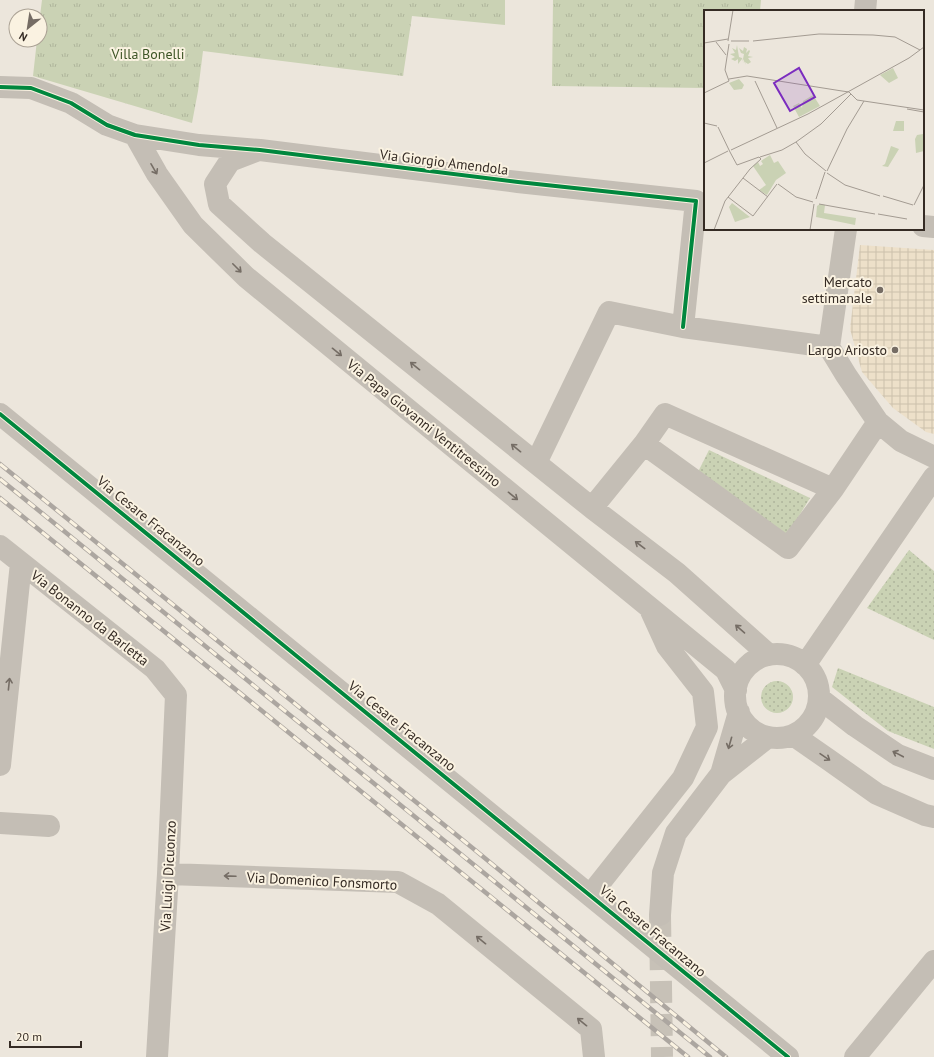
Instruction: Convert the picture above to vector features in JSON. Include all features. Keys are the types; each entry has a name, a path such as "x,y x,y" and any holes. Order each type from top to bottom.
{"street":[{"path":"865,10 866,0"},
{"name":"Via Giorgio Amendola","path":"0,87 31,88 71,103 108,125 135,135 199,145 260,150 518,182 696,201 683,327"},
{"name":"Via Papa Giovanni Ventitreesimo","path":"135,135 157,174 193,225 246,277 726,670 736,690"},
{"path":"260,150 230,161 215,184 219,204 262,244 536,464 677,573 769,655"},
{"path":"924,226 934,227"},
{"path":"846,230 829,347 878,422 901,441 934,457"},
{"path":"536,464 609,312 683,327 829,347"},
{"name":"Via Cesare Fracanzano","path":"0,414 591,894 788,1057"},
{"path":"592,508 644,444 664,414 833,489"},
{"path":"644,444 788,548 833,489 878,422"},
{"path":"806,665 934,477"},
{"name":"Via Bonanno da Barletta","path":"0,546 155,669 176,695"},
{"path":"0,765 22,563"},
{"path":"591,894 683,778 707,727 703,692 667,646 650,608"},
{"path":"782,654 795,658 806,665 816,680 819,698 817,710 812,720 803,729 793,735 780,738 768,737 756,732 746,724 739,712 736,701 736,690 739,677 747,667 757,659 769,655 782,654"},
{"name":"Via Luigi Dicuonzo","path":"157,1057 168,874 176,695"},
{"path":"819,698 855,726 898,755 934,769"},
{"path":"721,774 739,712"},
{"path":"793,735 877,794 925,815 934,817"},
{"path":"660,915 663,873 676,834 721,774 768,737"},
{"path":"0,823 49,826"},
{"name":"Via Domenico Fonsmorto","path":"168,874 398,882 438,904 591,1029 594,1057"},
{"path":"855,1057 934,962"}],"green space":[{"name":"Villa Bonelli","path":"42,0 505,0 505,25 412,16 403,76 203,51 192,123 33,76 36,48 48,48 48,8 41,8"},
{"path":"553,0 761,0 760,10 704,10 704,88 552,86"},
{"path":"709,450 810,498 786,537 697,474"},
{"path":"909,550 934,571 934,640 867,608"},
{"path":"838,668 934,707 934,749 888,731 832,687"},
{"path":"774,681 780,681 789,685 793,697 789,709 780,713 774,713 765,709 761,700 761,694 765,685"}],"shaded area":[{"name":"Largo Ariosto","path":"860,245 934,250 934,434 926,432 893,408 862,372 850,329"}],"tunnel":[{"path":"660,915 662,1057"}],"railway":[{"path":"0,464 475,850 726,1057"},
{"path":"0,479 710,1057"},
{"path":"0,498 688,1057"}],"cycle path":[{"path":"0,87 31,88 71,103 107,125 135,135 199,145 260,150 518,182 696,201 683,327"},
{"path":"0,414 395,734 788,1057"}],"place":[{"name":"Mercato settimanale","path":"880,290"},
{"name":"Largo Ariosto","path":"895,350"}]}
